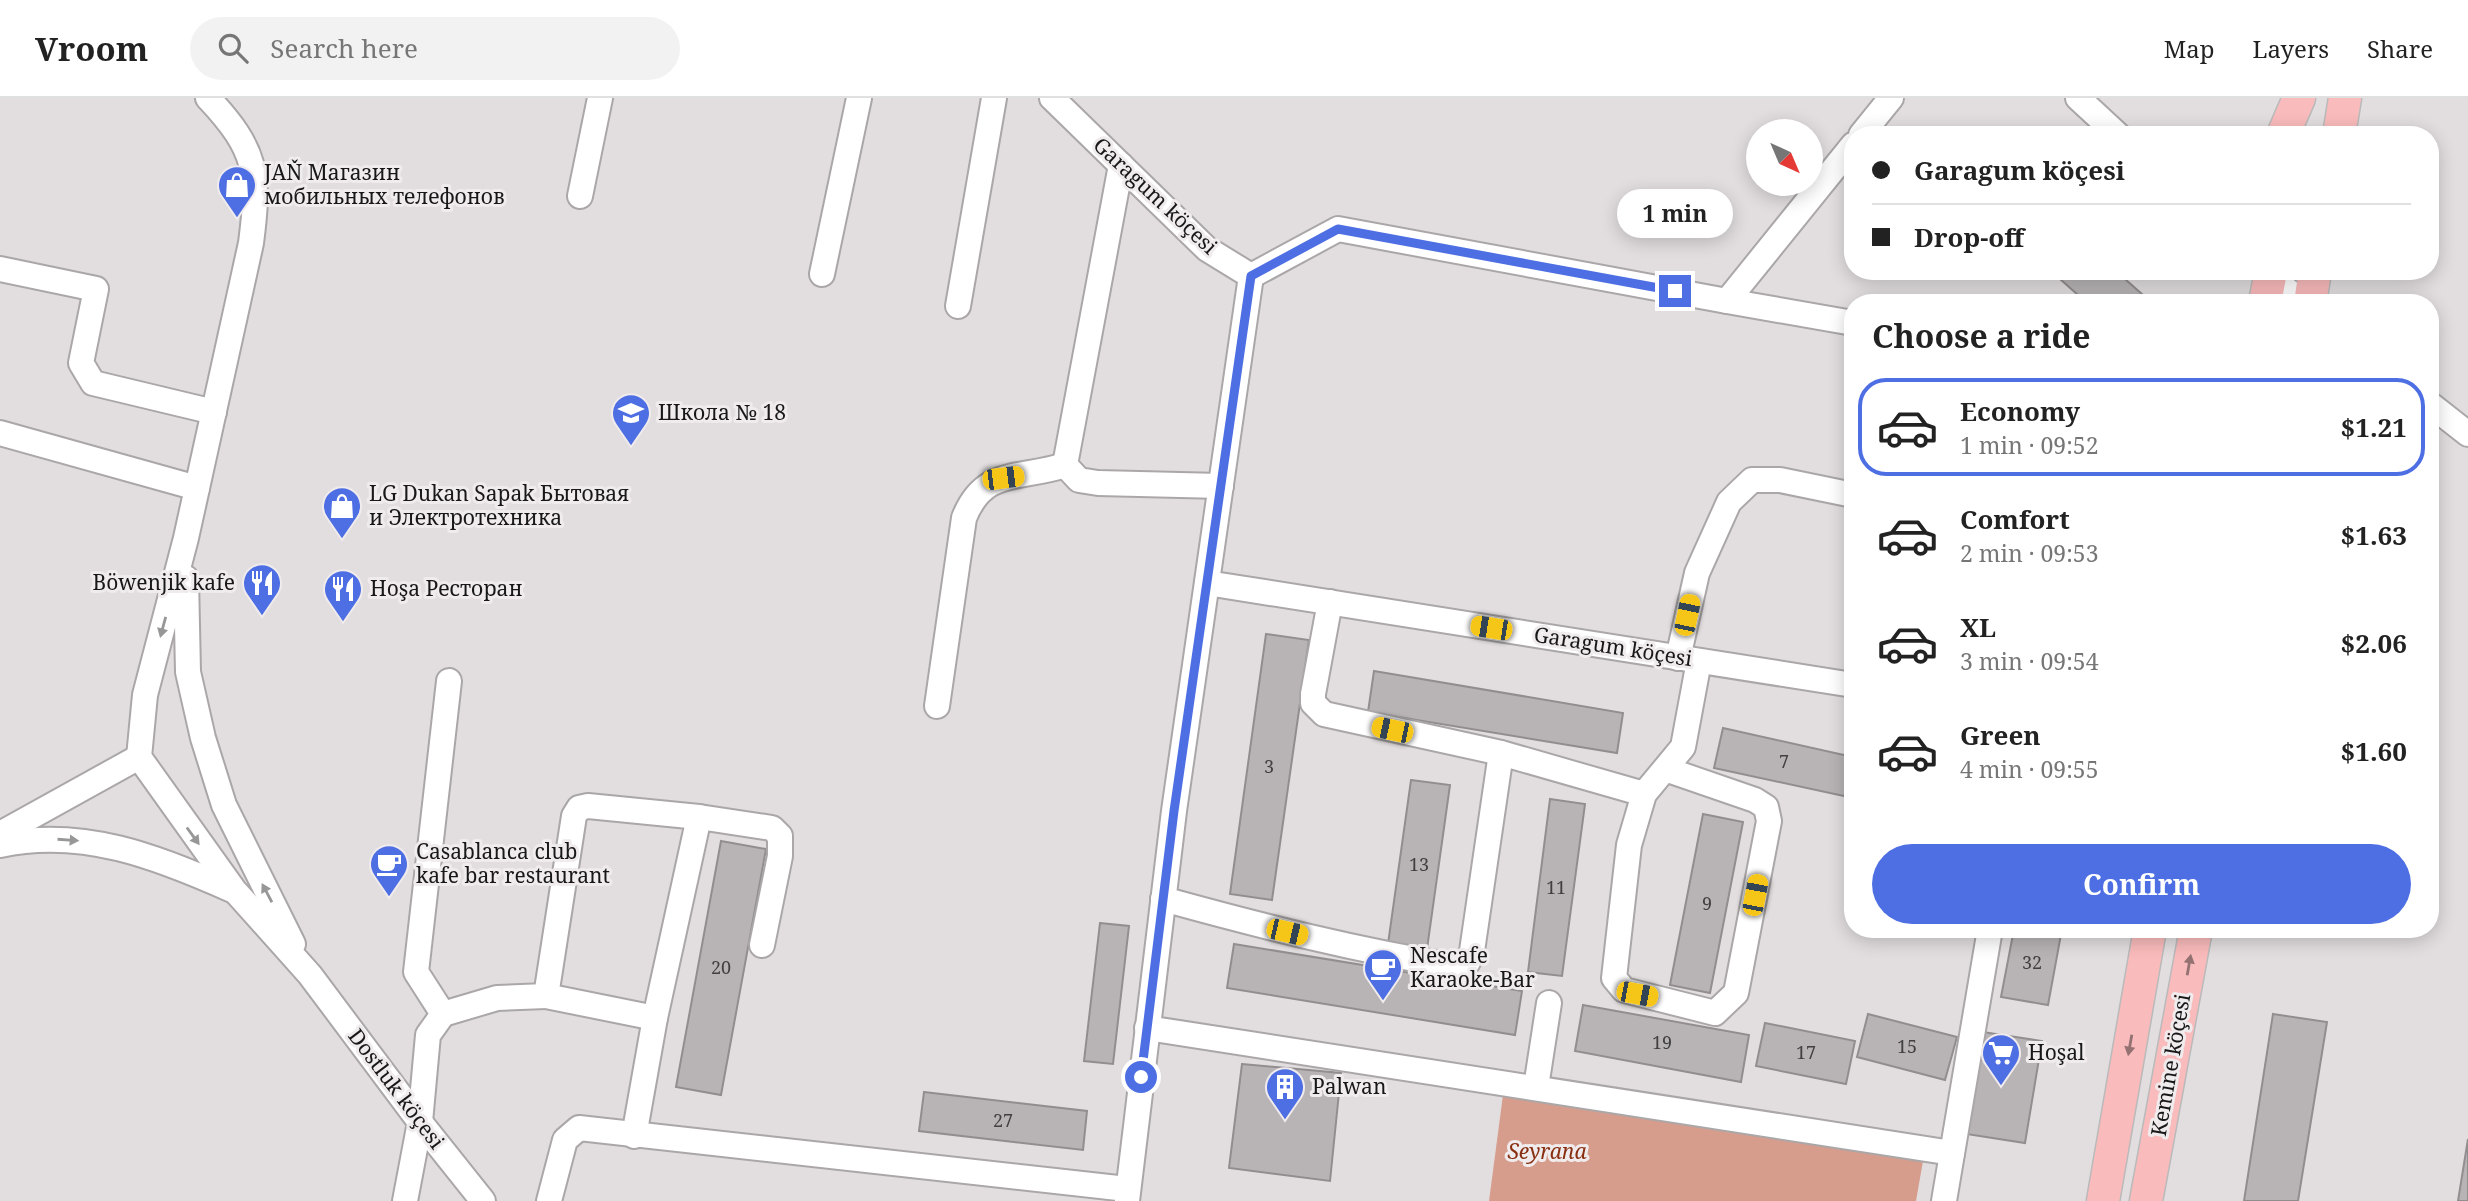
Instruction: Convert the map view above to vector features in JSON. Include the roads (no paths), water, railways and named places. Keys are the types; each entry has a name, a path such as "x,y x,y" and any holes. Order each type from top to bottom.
{"main road":[{"path":"2287,126 2300,98"},
{"path":"2296,126 2300,98"},
{"path":"2341,126 2346,98"},
{"name":"Kemine köçesi","path":"2103,1201 2148,938"},
{"name":"Kemine köçesi","path":"2146,1201 2194,938"}],"street":[{"path":"208,98 237,129 253,164 257,200 251,243 198,488 145,695 139,757 234,890 310,975"},
{"path":"580,196 600,98"},
{"path":"822,274 859,98"},
{"path":"958,306 993,98"},
{"path":"1868,126 1891,98"},
{"path":"2078,98 2108,126"},
{"name":"Garagum köçesi","path":"1058,100 1207,249 1251,276"},
{"path":"1727,301 1844,156"},
{"path":"1065,465 1121,165"},
{"path":"549,1201 565,1140 579,1128 1127,1195 1163,899 1251,276 1338,229 1844,321"},
{"path":"0,269 96,289 81,363 93,383 214,412"},
{"path":"2268,280 2289,294"},
{"path":"2439,411 2468,434"},
{"path":"0,433 198,488"},
{"path":"1065,465 1079,480 1098,483 1221,486"},
{"path":"937,706 962,531 970,501 990,481 1039,474 1065,465"},
{"path":"1665,769 1755,800 1766,807 1769,821 1736,993 1715,1013 1623,990 1614,978 1629,845 1644,794 1683,747 1697,573 1729,502 1752,480 1780,480 1844,493"},
{"path":"186,538 185,616 188,672 203,738 235,829 310,975"},
{"name":"Garagum köçesi","path":"1207,583 1844,684"},
{"path":"1330,602 1315,677 1313,704 1317,710 1348,722 1501,753 1644,794"},
{"path":"443,1014 416,972 449,681"},
{"path":"1163,899 1396,957 1460,967 1468,962 1472,951 1501,753"},
{"path":"0,834 139,757"},
{"path":"546,996 574,816 579,808 612,807 772,828 780,836 780,856 762,945"},
{"path":"634,1136 655,1018 699,817"},
{"path":"0,845 66,839 115,846 161,860 234,890"},
{"path":"1944,1201 1988,938"},
{"name":"Dostluk köçesi","path":"310,975 483,1201"},
{"path":"405,1201 420,1122 428,1035 443,1014 497,998 546,996 655,1018"},
{"path":"1536,1087 1549,1003"},
{"path":"1147,1028 1952,1153"}],"place":[{"name":"JAŇ Магазин мобильных телефонов","path":"237,219"},
{"name":"Школа № 18","path":"631,447"},
{"name":"LG Dukan Sapak Бытовая и Электротехника","path":"342,540"},
{"name":"Böwenjik kafe","path":"262,617"},
{"name":"Hoşa Ресторан","path":"343,623"},
{"name":"Casablanca club kafe bar restaurant","path":"389,898"},
{"name":"Nescafe Karaoke-Bar","path":"1383,1002"},
{"name":"Hoşal","path":"2001,1087"},
{"name":"Palwan","path":"1285,1121"}],"park label":[{"name":"Seyrana","path":"1547,1152"}]}
